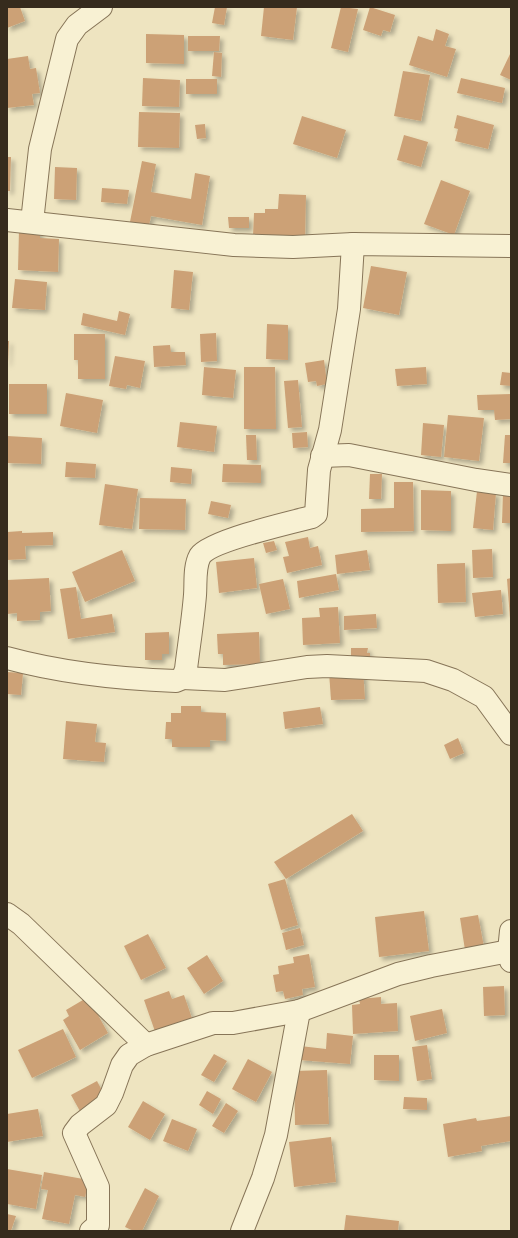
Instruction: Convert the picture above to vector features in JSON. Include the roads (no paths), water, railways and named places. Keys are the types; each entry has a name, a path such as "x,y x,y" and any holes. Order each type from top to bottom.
{"street":[{"path":"32,222 35,180 40,149 67,39 78,25 101,7"},
{"path":"7,220 212,243 293,247 353,244 461,244 511,246"},
{"path":"183,678 186,669 195,596 196,567 200,556 215,546 312,517 316,514 322,456 330,430 349,309 353,244"},
{"path":"322,456 349,455 476,480 511,484"},
{"path":"7,658 40,667 114,678 176,681 183,678 225,680 307,667 327,666 426,671 453,680 484,697 511,734"},
{"path":"7,914 21,924 146,1045"},
{"path":"91,1231 98,1225 98,1187 74,1133 80,1125 106,1105 122,1065 129,1055 146,1045 213,1023 233,1022 299,1011 398,974 510,948"},
{"path":"242,1231 263,1178 276,1135 299,1011"}]}
